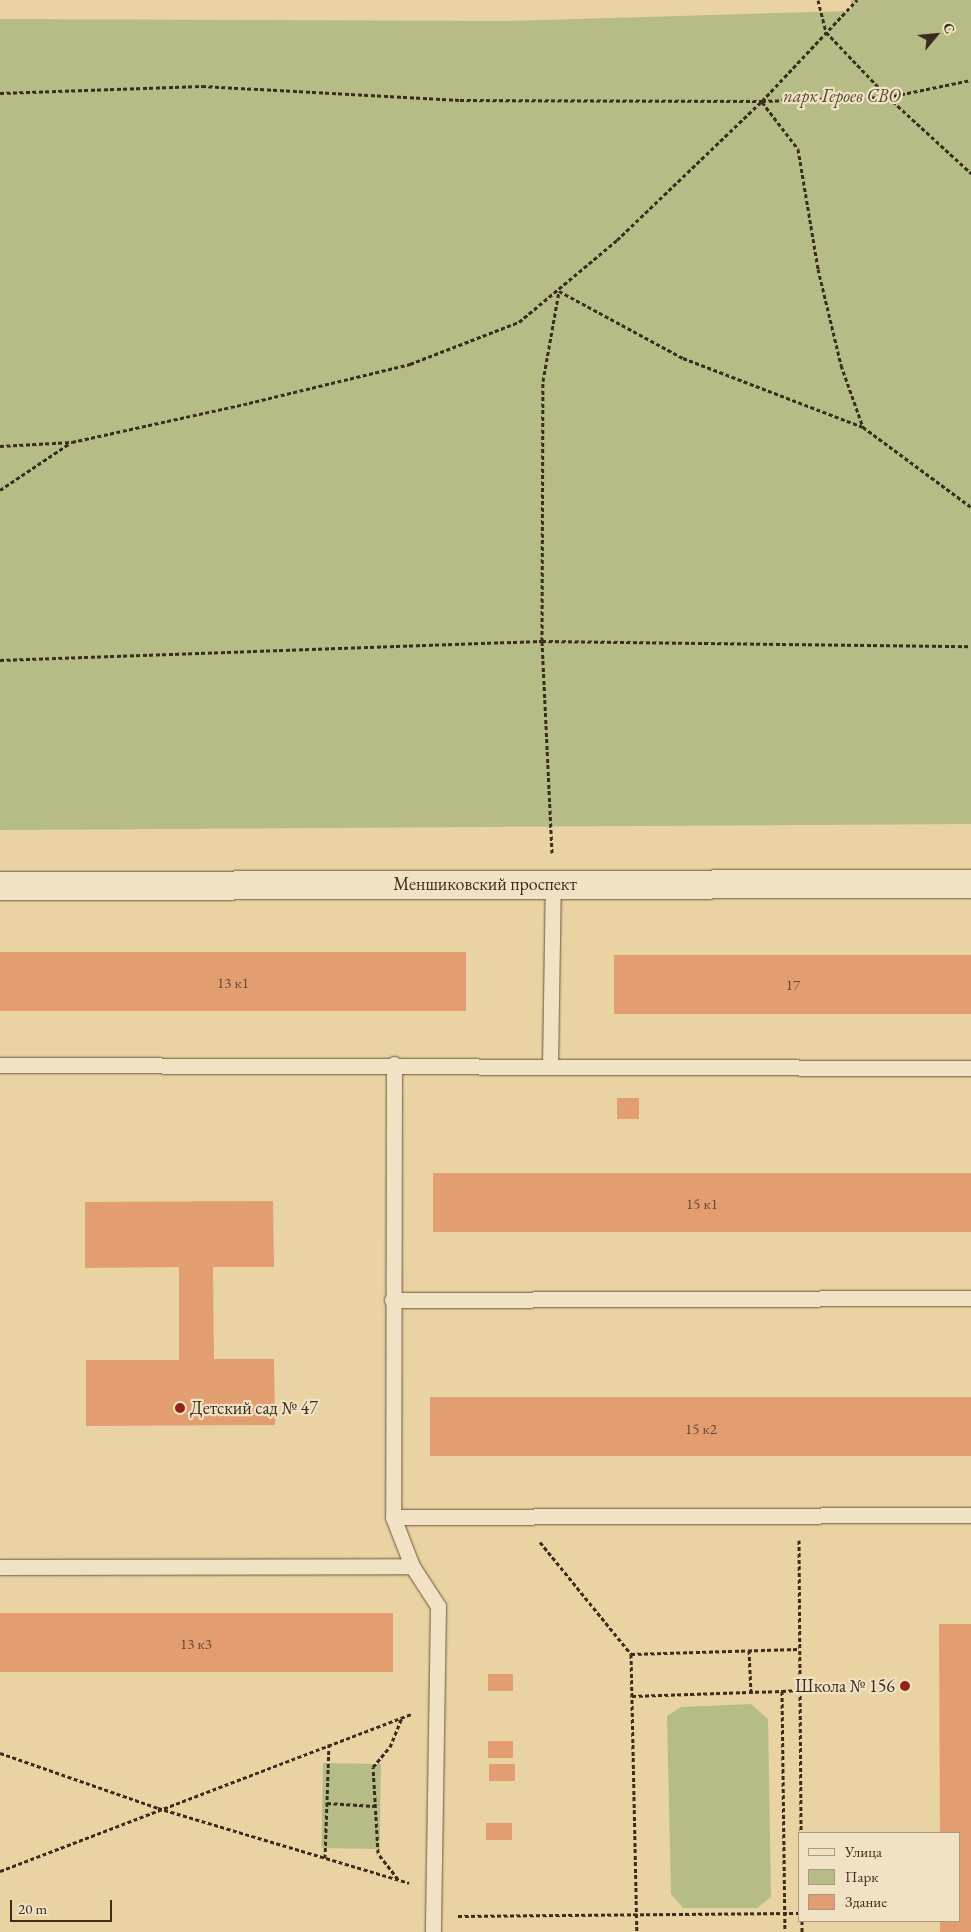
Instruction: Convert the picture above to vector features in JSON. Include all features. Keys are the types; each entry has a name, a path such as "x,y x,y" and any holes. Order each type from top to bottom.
{"street":[{"name":"Меншиковский проспект","path":"0,886 971,884"}],"lane":[{"path":"550,1066 553,884"},
{"path":"394,1064 393,1517 412,1566 438,1606 433,1932"},
{"path":"0,1065 394,1064 971,1068"},
{"path":"392,1300 971,1298"},
{"path":"393,1517 971,1515"},
{"path":"0,1567 412,1566"}],"path":[{"path":"818,0 826,32 888,97 971,173"},
{"path":"0,446 72,442 410,364 519,322 560,291 762,101 857,0"},
{"path":"0,93 202,86 460,100 762,101 888,97 971,80"},
{"path":"762,101 798,149 818,269 841,366 863,427"},
{"path":"560,291 683,358 863,427 971,507"},
{"path":"553,884 542,641 543,381 560,291"},
{"path":"0,490 72,442"},
{"path":"0,660 542,641 971,646"},
{"path":"519,1516 631,1654 637,1932"},
{"path":"798,1516 802,1832"},
{"path":"631,1654 800,1649"},
{"path":"749,1650 751,1692"},
{"path":"632,1696 800,1690"},
{"path":"782,1691 785,1932"},
{"path":"0,1871 158,1808 435,1705"},
{"path":"399,1880 378,1853 373,1767 390,1747 402,1717"},
{"path":"326,1858 329,1744"},
{"path":"0,1753 158,1808 434,1890"},
{"path":"327,1803 374,1806"},
{"path":"433,1915 637,1918 798,1913"}],"green space":[{"name":"парк Героев СВО","path":"851,0 971,0 971,824 0,830 0,19 504,21 851,11"},
{"path":"751,1704 768,1719 771,1897 757,1908 683,1908 671,1894 667,1716 681,1707"},
{"path":"323,1763 381,1764 380,1849 322,1848"}],"building":[{"path":"0,952 466,952 466,1011 0,1011"},
{"path":"614,955 971,955 971,1014 614,1014"},
{"path":"617,1098 639,1098 639,1119 617,1119"},
{"path":"433,1173 971,1173 971,1232 433,1232"},
{"path":"273,1201 274,1267 213,1267 214,1359 274,1359 275,1425 86,1426 86,1360 179,1360 179,1267 85,1268 85,1202"},
{"path":"430,1397 971,1397 971,1456 430,1456"},
{"path":"0,1613 393,1613 393,1672 0,1672"},
{"path":"939,1624 971,1624 971,1932 940,1932 940,1922 961,1922 961,1832 940,1832"},
{"path":"488,1674 513,1674 513,1691 488,1691"},
{"path":"488,1741 513,1741 513,1758 488,1758"},
{"path":"489,1764 515,1764 515,1781 489,1781"},
{"path":"486,1823 512,1823 512,1840 486,1840"}],"place":[{"name":"Детский сад № 47","path":"180,1408"},
{"name":"Школа № 156","path":"905,1686"}]}
